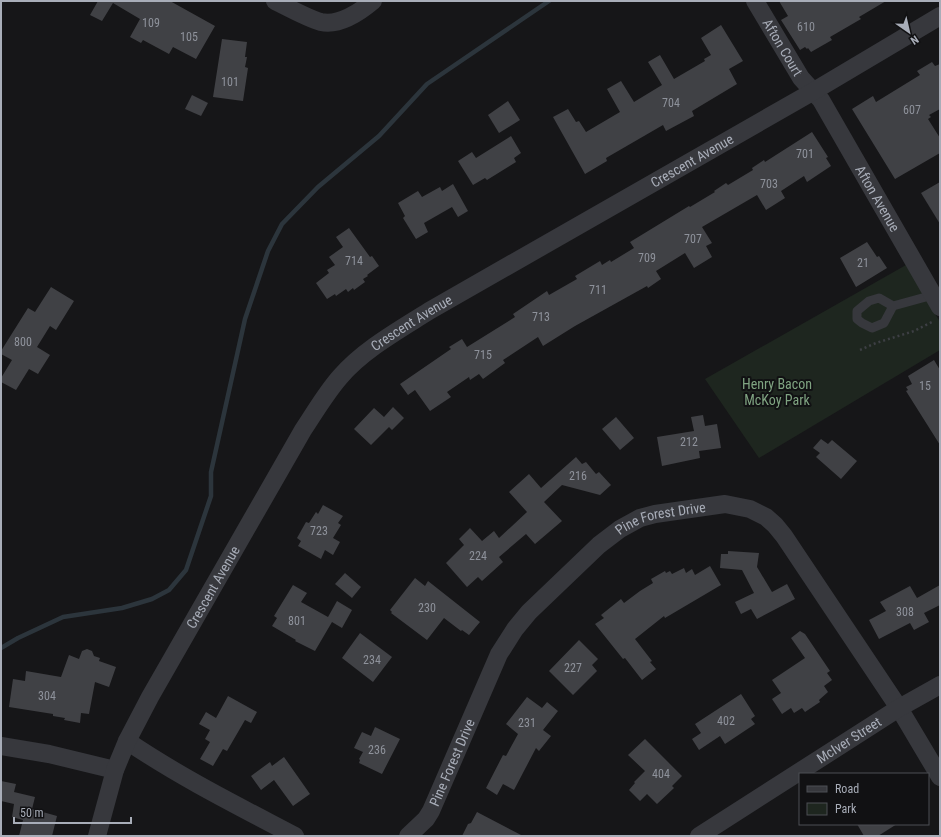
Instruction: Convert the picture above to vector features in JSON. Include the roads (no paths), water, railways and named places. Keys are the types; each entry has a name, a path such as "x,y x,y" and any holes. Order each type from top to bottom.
{"street":[{"path":"275,1 321,22 334,22 348,18 373,1"},
{"name":"Afton Court","path":"756,1 802,78 814,91"},
{"name":"Crescent Avenue","path":"97,836 115,770 127,741 176,650 303,430 341,375 367,352 390,335 429,311 814,91 940,16"},
{"name":"Afton Avenue","path":"814,91 821,100 937,307"},
{"name":"Pine Forest Drive","path":"408,836 426,819 431,811 499,654 515,629 529,612 599,545 620,529 640,518 655,514 725,504 750,509 766,517 775,525 793,547 899,708 940,777"},
{"name":"McIver Street","path":"698,836 899,708 940,685"},
{"path":"127,741 220,796 295,836"},
{"path":"1,746 55,755 115,770"}],"lane":[{"path":"893,306 937,307"}],"waterway":[{"path":"1,648 18,638 63,617 122,608 152,599 169,590 186,570 211,496 211,472 245,319 268,251 282,224 318,187 379,136 427,84 549,1"}],"park label":[{"name":"Henry Bacon McKoy Park","path":"777,392"}]}
